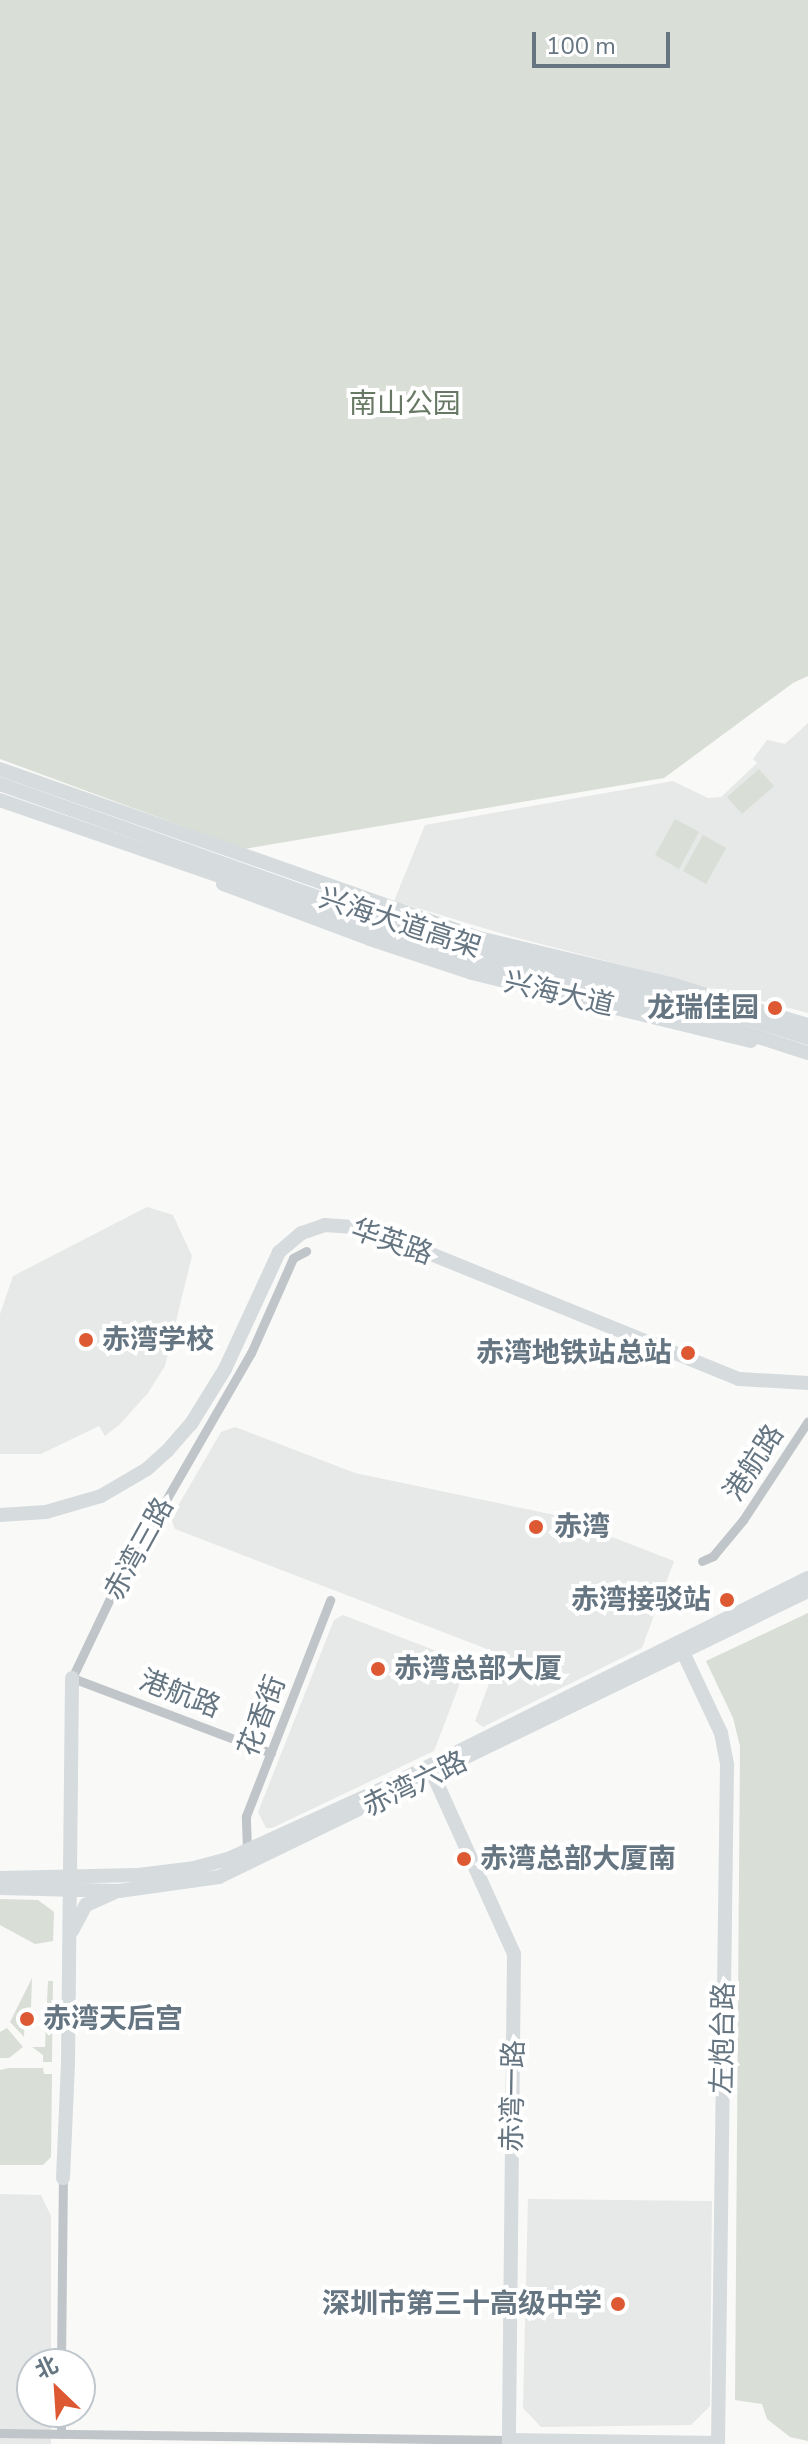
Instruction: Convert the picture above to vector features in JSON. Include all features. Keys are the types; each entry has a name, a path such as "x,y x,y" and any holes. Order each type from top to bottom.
{"street":[{"name":"兴海大道","path":"0,769 479,938 701,992 808,1025"},
{"name":"兴海大道高架","path":"0,784 379,919 509,959 713,1008 808,1038"},
{"name":"兴海大道","path":"0,797 123,847 418,956 541,991 739,1038 808,1060"},
{"name":"兴海大道高架","path":"0,797 463,960 712,1022 808,1053"},
{"name":"华英路","path":"0,1515 46,1512 101,1496 147,1469 168,1450 191,1424 225,1369 279,1252 289,1241 314,1227 337,1224 367,1228 577,1316 739,1379 808,1383"},
{"name":"赤湾三路","path":"65,2078 62,2062 72,1678 114,1590 251,1353 293,1258 306,1251"},
{"name":"港航路","path":"702,1561 713,1556 743,1520 808,1421"},
{"name":"赤湾六路","path":"682,1649 808,1578"},
{"name":"赤湾六路","path":"0,1878 119,1891 219,1877 682,1649 808,1591"},
{"name":"花香街","path":"247,1850 246,1816 330,1600"},
{"name":"左炮台路","path":"682,1649 721,1733 727,1765 718,2444"},
{"name":"港航路","path":"72,1678 271,1753"},
{"name":"赤湾六路","path":"0,1888 67,1885 209,1864 431,1771"},
{"name":"赤湾一路","path":"431,1771 514,1954 509,2442"},
{"name":"赤湾三路","path":"65,2078 69,1939 67,1885"},
{"path":"69,1939 86,1905 119,1891"},
{"path":"61,2348 65,2078"},
{"path":"61,2428 61,2434"},
{"path":"0,2433 718,2444"}],"shaded area":[{"path":"808,723 808,1013 510,936 394,901 425,825 673,781 708,798 721,797 757,763 753,759 767,740 785,744"},
{"name":"赤湾学校","path":"147,1207 173,1215 192,1256 165,1366 148,1393 105,1436 99,1426 41,1454 0,1454 0,1314 13,1276"},
{"path":"235,1427 355,1473 555,1515 674,1561 642,1648 483,1727 475,1721 500,1654 175,1529 171,1518 221,1432"},
{"path":"343,1615 460,1660 465,1670 434,1751 272,1828 266,1828 258,1812 334,1620"},
{"path":"0,2194 41,2195 51,2216 51,2348 16,2348 16,2428 51,2428 51,2444 0,2444"},
{"name":"深圳市第三十高级中学","path":"528,2199 712,2201 710,2406 691,2425 541,2427 523,2408"}],"green space":[{"name":"南山公园","path":"0,0 808,0 808,676 793,683 664,778 244,849 0,759"},
{"path":"759,769 774,786 742,814 727,797"},
{"path":"675,819 699,832 679,869 655,855"},
{"path":"703,835 726,848 706,884 683,871"},
{"path":"808,1613 808,2441 790,2437 767,2419 762,2404 735,2400 740,1746 733,1718 706,1661"},
{"path":"0,1899 38,1900 54,1912 53,1941 35,1944 0,1925"},
{"path":"32,1978 31,2007 25,2008 24,2037 10,2022"},
{"path":"48,1981 53,1981 52,2062 43,2062 43,2055 32,2047 45,2047"},
{"path":"7,2028 23,2047 9,2058 0,2058 0,2032"},
{"path":"43,2068 44,2074 52,2074 51,2157 43,2165 0,2165 0,2070"}],"place":[{"name":"龙瑞佳园","path":"775,1008"},
{"name":"赤湾学校","path":"86,1340"},
{"name":"赤湾地铁站总站","path":"688,1353"},
{"name":"赤湾","path":"536,1527"},
{"name":"赤湾接驳站","path":"727,1600"},
{"name":"赤湾总部大厦","path":"378,1669"},
{"name":"赤湾总部大厦南","path":"464,1859"},
{"name":"赤湾天后宫","path":"27,2019"},
{"name":"深圳市第三十高级中学","path":"618,2304"}]}
